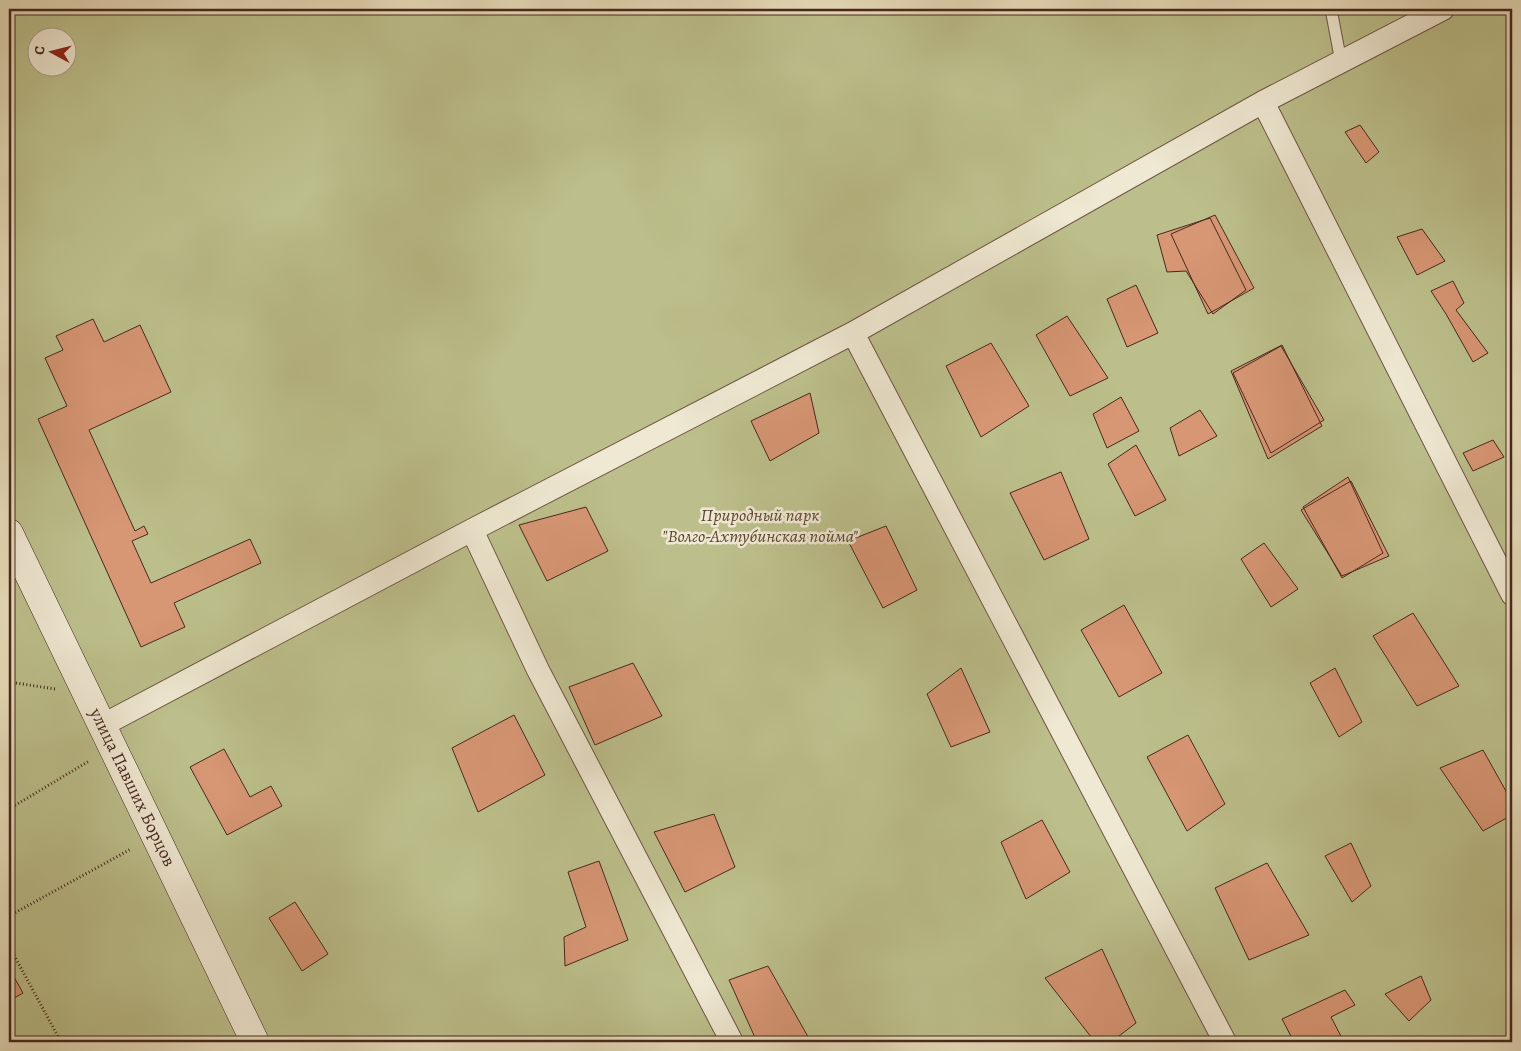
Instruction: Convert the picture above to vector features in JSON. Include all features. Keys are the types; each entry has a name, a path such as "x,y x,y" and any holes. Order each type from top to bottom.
{"street":[{"path":"108,736 472,530 853,333 1264,102 1443,9"},
{"path":"1264,102 1512,594"},
{"path":"853,333 1225,1042"},
{"path":"472,530 538,670 732,1042"},
{"name":"улица Павших Борцов","path":"9,533 255,1042"}],"lane":[{"path":"1331,9 1341,62"}],"path":[{"path":"9,682 88,694"},
{"path":"9,809 108,736"},
{"path":"9,916 156,835"},
{"path":"9,946 61,1042"}],"green space":[{"name":"Природный парк \"Волго-Ахтубинская пойма\"","path":"9,9 1512,9 1512,1042 9,1042"}],"building":[{"path":"1360,125 1379,152 1366,163 1345,132"},
{"path":"1215,215 1254,288 1208,314 1171,234"},
{"path":"1210,218 1246,290 1213,314 1186,271 1167,272 1157,235"},
{"path":"1422,229 1445,261 1417,275 1397,237"},
{"path":"1453,281 1464,303 1456,310 1488,353 1473,362 1431,291"},
{"path":"1136,285 1158,333 1127,347 1107,299"},
{"path":"1067,316 1108,378 1070,396 1036,335"},
{"path":"93,319 104,342 140,325 171,392 89,430 135,531 144,526 148,534 132,541 151,583 250,539 261,563 174,603 185,627 141,647 38,419 67,406 45,358 63,350 56,336"},
{"path":"991,343 1029,406 981,437 946,366"},
{"path":"1282,345 1322,426 1268,459 1231,371"},
{"path":"1281,346 1324,420 1271,453 1233,373"},
{"path":"810,393 819,433 770,461 751,421"},
{"path":"1121,397 1139,431 1107,448 1093,414"},
{"path":"1200,410 1217,436 1179,456 1170,428"},
{"path":"1493,440 1504,457 1473,471 1463,453"},
{"path":"1136,445 1166,500 1135,516 1108,464"},
{"path":"1061,472 1089,539 1044,560 1010,493"},
{"path":"1348,477 1383,553 1342,578 1303,507"},
{"path":"1351,481 1389,556 1342,576 1301,510"},
{"path":"586,507 608,551 547,581 519,525"},
{"path":"886,526 917,590 883,608 848,541"},
{"path":"1264,543 1298,589 1271,607 1241,559"},
{"path":"1124,605 1162,673 1119,697 1081,630"},
{"path":"1413,613 1459,686 1417,706 1373,636"},
{"path":"633,663 662,716 595,745 569,687"},
{"path":"961,668 990,732 951,747 927,694"},
{"path":"1335,668 1362,722 1339,737 1310,683"},
{"path":"514,715 545,775 478,812 452,748"},
{"path":"1188,735 1225,804 1187,831 1147,757"},
{"path":"224,749 250,797 271,786 282,806 227,835 190,767"},
{"path":"1483,750 1512,802 1512,815 1483,831 1440,768"},
{"path":"714,814 735,867 685,892 654,832"},
{"path":"1042,820 1070,872 1026,899 1001,842"},
{"path":"1351,843 1371,886 1352,902 1325,856"},
{"path":"599,861 628,940 565,966 564,937 586,927 568,872"},
{"path":"1267,863 1309,935 1249,960 1215,888"},
{"path":"295,902 328,954 302,971 269,918"},
{"path":"1102,949 1136,1023 1111,1042 1095,1042 1045,978"},
{"path":"768,966 811,1042 757,1042 729,980"},
{"path":"9,968 23,993 9,1001"},
{"path":"1421,976 1431,1000 1409,1021 1385,994"},
{"path":"1345,990 1355,1005 1331,1017 1344,1042 1294,1042 1282,1019"}]}
